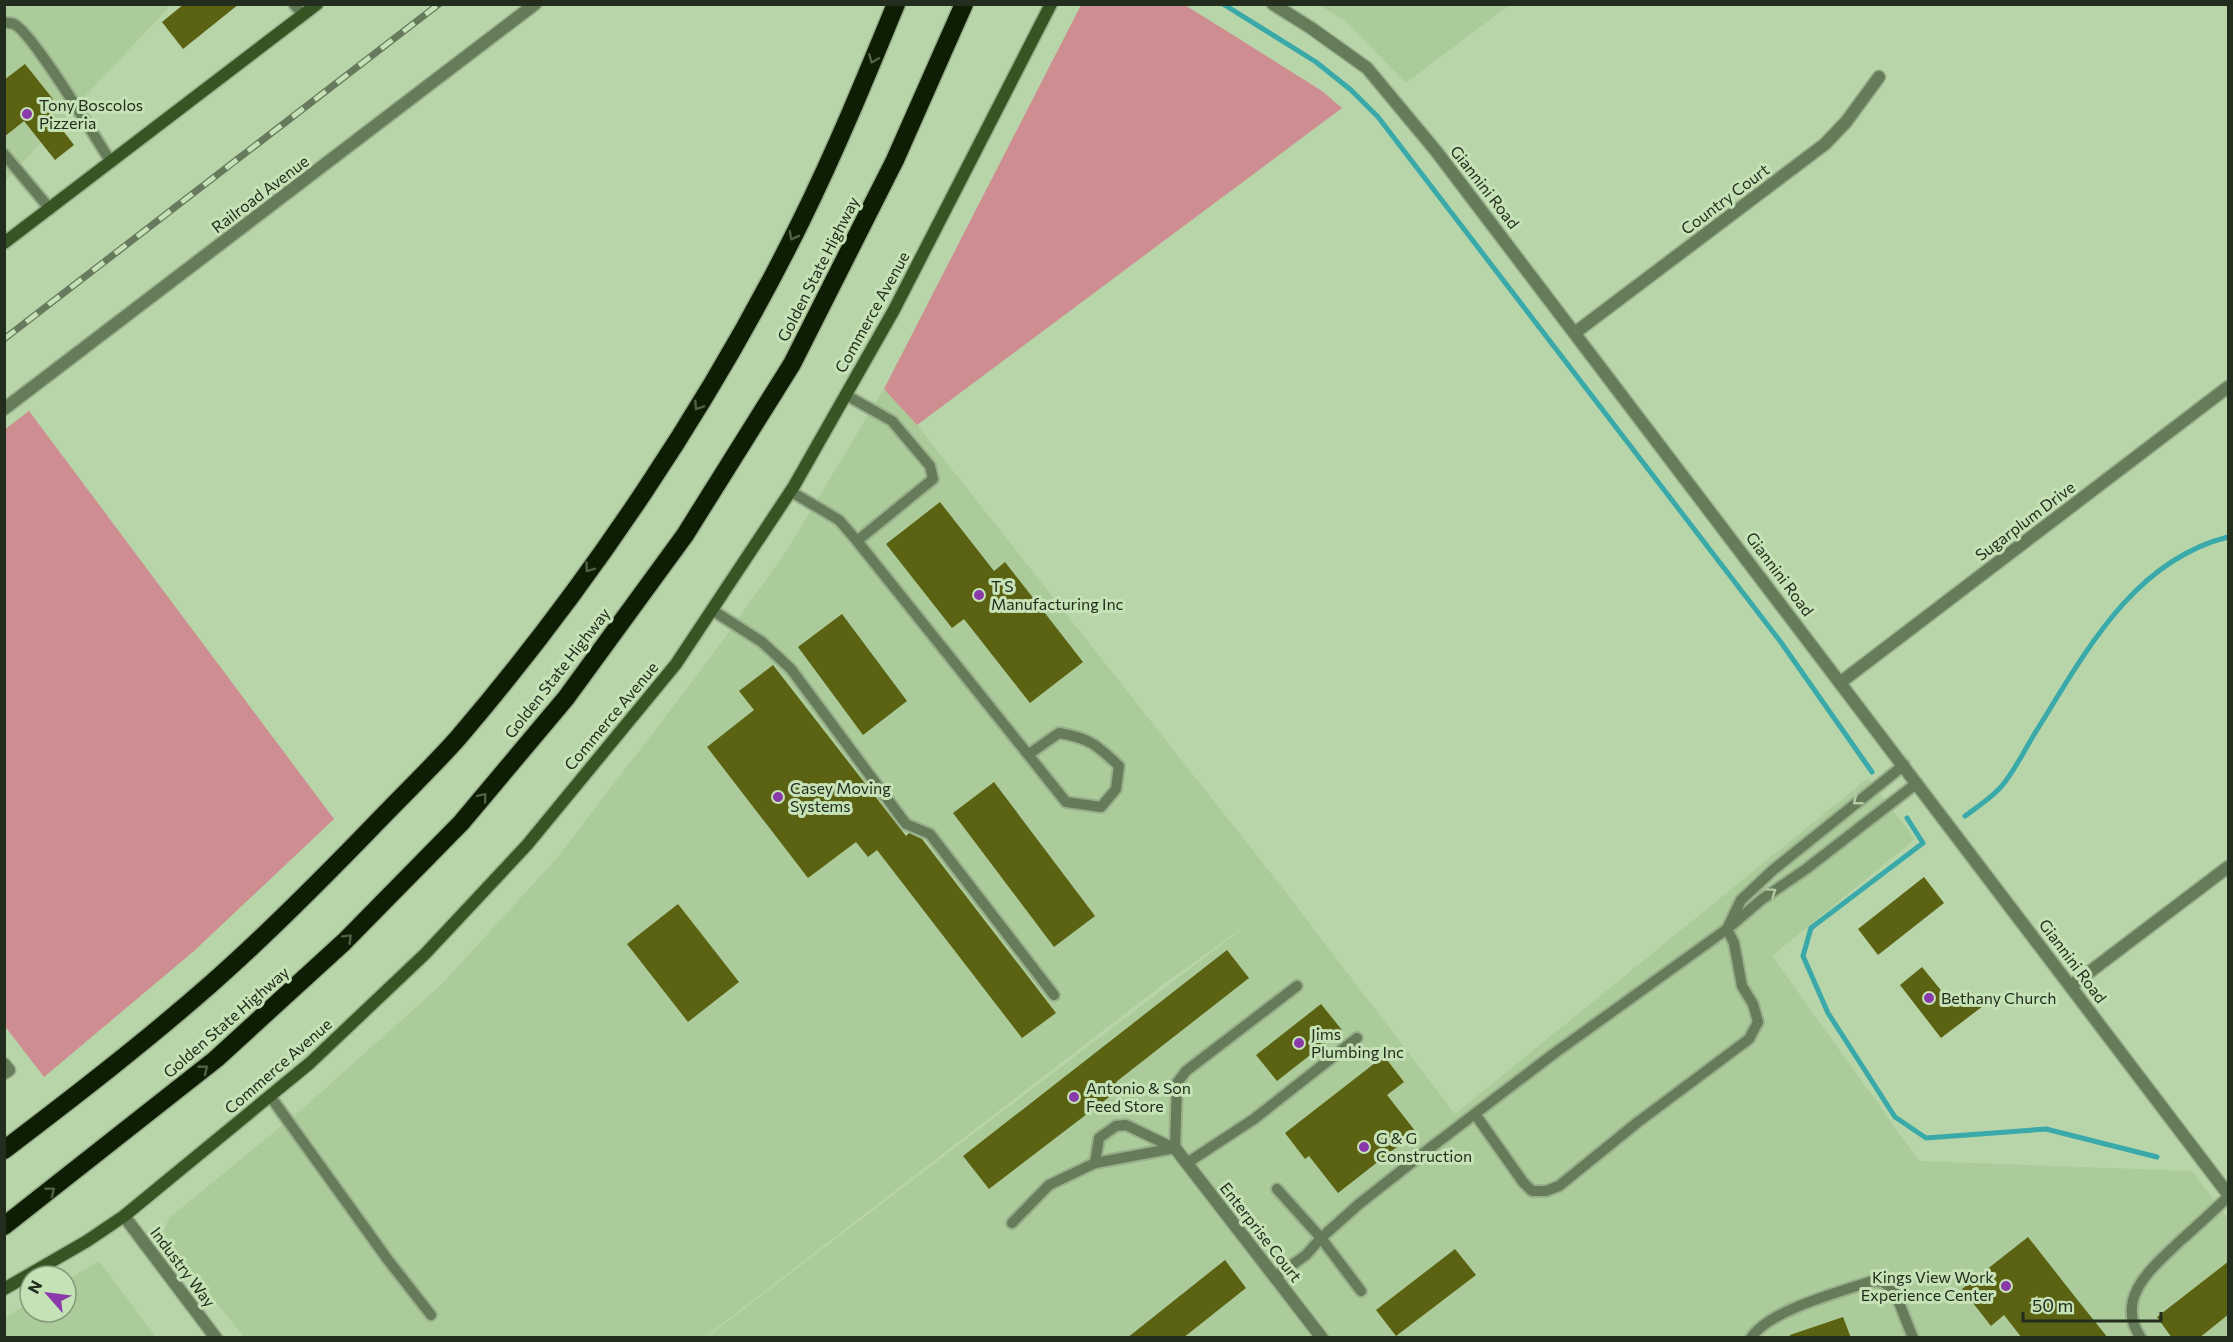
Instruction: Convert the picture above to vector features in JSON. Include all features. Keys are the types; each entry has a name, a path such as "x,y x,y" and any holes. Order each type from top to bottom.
{"highway":[{"path":"4,1150 134,1050 213,982 306,896 456,739 542,633 628,514 708,391 755,308 800,223 896,4"},
{"name":"Golden State Highway","path":"4,1226 216,1059 344,942 461,823 566,698 685,535 792,364 895,160 964,4"}],"street":[{"path":"4,243 317,4"},
{"name":"Railroad Avenue","path":"4,409 535,4"},
{"name":"Commerce Avenue","path":"4,1289 87,1241 124,1216 310,1063 425,954 527,844 676,664 790,491 846,395 894,309 1051,4"},
{"name":"Giannini Road","path":"1273,4 1367,68 1436,151 1576,332 2229,1196"},
{"name":"Country Court","path":"1576,332 1825,144 1846,123 1880,78"},
{"name":"Sugarplum Drive","path":"1841,682 2229,387"},
{"path":"2071,986 2229,867"},
{"name":"Enterprise Court","path":"1174,1148 1322,1338"},
{"name":"Industry Way","path":"124,1216 216,1338"}],"lane":[{"path":"294,4 303,15"},
{"path":"4,22 14,24 26,35 67,93 111,162"},
{"path":"4,154 50,209"},
{"path":"846,395 892,421 930,466 933,479 857,541"},
{"path":"790,491 839,520 1066,802 1101,807 1116,789 1119,766 1096,744 1077,736 1059,733 1029,754"},
{"path":"712,610 762,642 791,669 906,824 930,834 1054,995"},
{"path":"1727,929 1742,900 1773,870 1904,765"},
{"path":"1275,1277 1306,1255 1321,1238 1368,1197 1475,1114 1552,1055 1727,929 1761,900 1917,783"},
{"path":"1475,1114 1532,1191 1546,1191 1558,1186 1638,1122 1749,1039 1758,1022 1753,1004 1742,986 1734,944 1727,929"},
{"path":"1174,1148 1177,1083 1186,1071 1297,986"},
{"path":"1187,1163 1254,1119 1358,1038"},
{"path":"270,1096 430,1315"},
{"path":"1095,1163 1099,1138 1116,1126 1126,1125 1174,1148"},
{"path":"1012,1223 1048,1185 1095,1163 1174,1148"},
{"path":"1277,1189 1321,1238 1361,1291"},
{"path":"2141,1338 2132,1317 2134,1297 2147,1272 2229,1196"},
{"path":"1751,1338 1757,1329 1783,1313 1872,1281 1883,1281 1894,1290 1912,1338"}],"shaded area":[{"path":"5,5 171,5 5,181"},
{"path":"1081,5 1185,5 1322,91 1342,108 917,425 884,389"},
{"path":"1319,5 1509,5 1406,83 1344,20"},
{"path":"884,389 917,425 1288,895 1455,1114 1868,778 1915,839 1772,956 1919,1161 2192,1171 2228,1219 2228,1337 707,1337 1263,913 1161,986 705,1337 244,1337 162,1235 169,1218 300,1111 441,985 557,858 708,661 785,553"},
{"path":"29,411 334,819 194,951 44,1077 4,1025 4,430"},
{"path":"99,1261 156,1337 5,1337 5,1318 18,1310 18,1324 78,1324 78,1274"}],"building":[{"path":"184,4 239,4 183,49 162,22"},
{"name":"Tony Boscolos Pizzeria","path":"25,64 53,99 44,106 74,145 55,160 24,121 4,137 4,80"},
{"name":"T S Manufacturing Inc","path":"940,502 994,571 1005,562 1083,662 1030,703 964,619 952,628 886,544"},
{"path":"842,614 907,701 863,735 798,647"},
{"path":"773,665 906,836 909,833 922,839 1056,1013 1022,1038 877,850 868,857 856,842 808,878 707,747 754,710 739,691"},
{"path":"994,782 1095,916 1054,947 953,813"},
{"path":"1924,877 1944,903 1878,955 1858,929"},
{"path":"678,904 739,982 688,1022 627,944"},
{"path":"1227,950 1249,978 1116,1082 1121,1088 989,1189 963,1156"},
{"name":"Bethany Church","path":"1922,967 1953,1005 1971,991 1983,1006 1941,1038 1900,985"},
{"name":"Jims Plumbing Inc","path":"1321,1004 1342,1030 1277,1081 1256,1055"},
{"path":"1384,1056 1404,1082 1387,1095 1416,1132 1338,1193 1309,1156 1305,1159 1285,1133"},
{"name":"Kings View Work Experience Center","path":"2028,1237 2108,1338 2022,1338 2004,1315 1991,1326 1962,1289"},
{"path":"1455,1249 1476,1275 1396,1336 1376,1310"},
{"path":"1225,1260 1246,1288 1183,1338 1127,1338"},
{"path":"2229,1261 2229,1314 2199,1338 2172,1338 2157,1317"},
{"path":"1843,1317 1851,1338 1790,1338 1790,1335"}],"waterway":[{"path":"1223,4 1316,62 1351,90 1378,117 1780,641 1872,772"},
{"path":"1965,816 2003,785 2092,643 2138,589 2164,567 2194,549 2228,537"},
{"path":"1907,818 1923,843 1811,928 1803,956 1828,1013 1895,1117 1926,1138 2046,1129 2157,1157"}],"railway":[{"path":"4,339 439,4"}],"place":[{"name":"Tony Boscolos Pizzeria","path":"27,114"},
{"name":"T S Manufacturing Inc","path":"979,595"},
{"name":"Casey Moving Systems","path":"778,797"},
{"name":"Bethany Church","path":"1929,998"},
{"name":"Jims Plumbing Inc","path":"1299,1043"},
{"name":"Antonio & Son Feed Store","path":"1074,1097"},
{"name":"G & G Construction","path":"1364,1147"},
{"name":"Kings View Work Experience Center","path":"2006,1286"}]}
